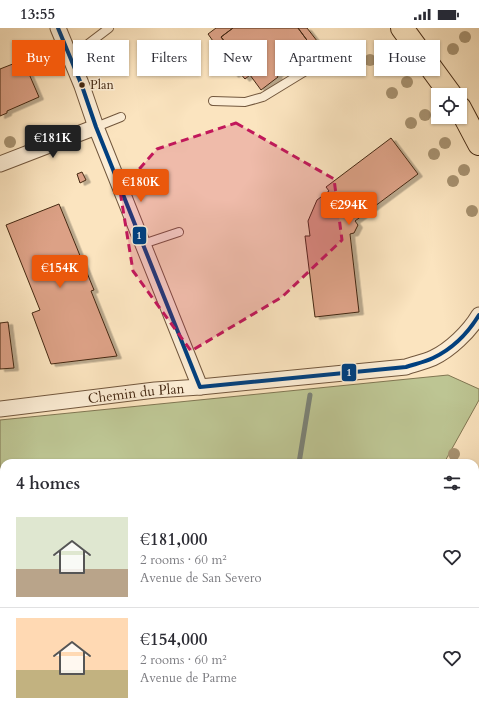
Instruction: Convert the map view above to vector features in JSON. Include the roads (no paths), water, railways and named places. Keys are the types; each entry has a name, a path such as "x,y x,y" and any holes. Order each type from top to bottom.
{"main road":[{"path":"402,28 446,88"},
{"path":"467,115 479,128"},
{"path":"467,121 479,144"}],"street":[{"path":"58,28 71,57 96,127 200,387"},
{"path":"0,164 96,127"},
{"name":"Chemin du Plan","path":"0,410 155,390 406,367 433,358 451,346 477,320"}],"lane":[{"path":"71,57 109,28"},
{"path":"213,101 245,102 263,97 298,76"},
{"path":"96,127 121,117"},
{"path":"143,244 179,232"}],"waterway":[{"path":"300,459 310,395"}],"place":[{"name":"Plan","path":"82,85"}]}
